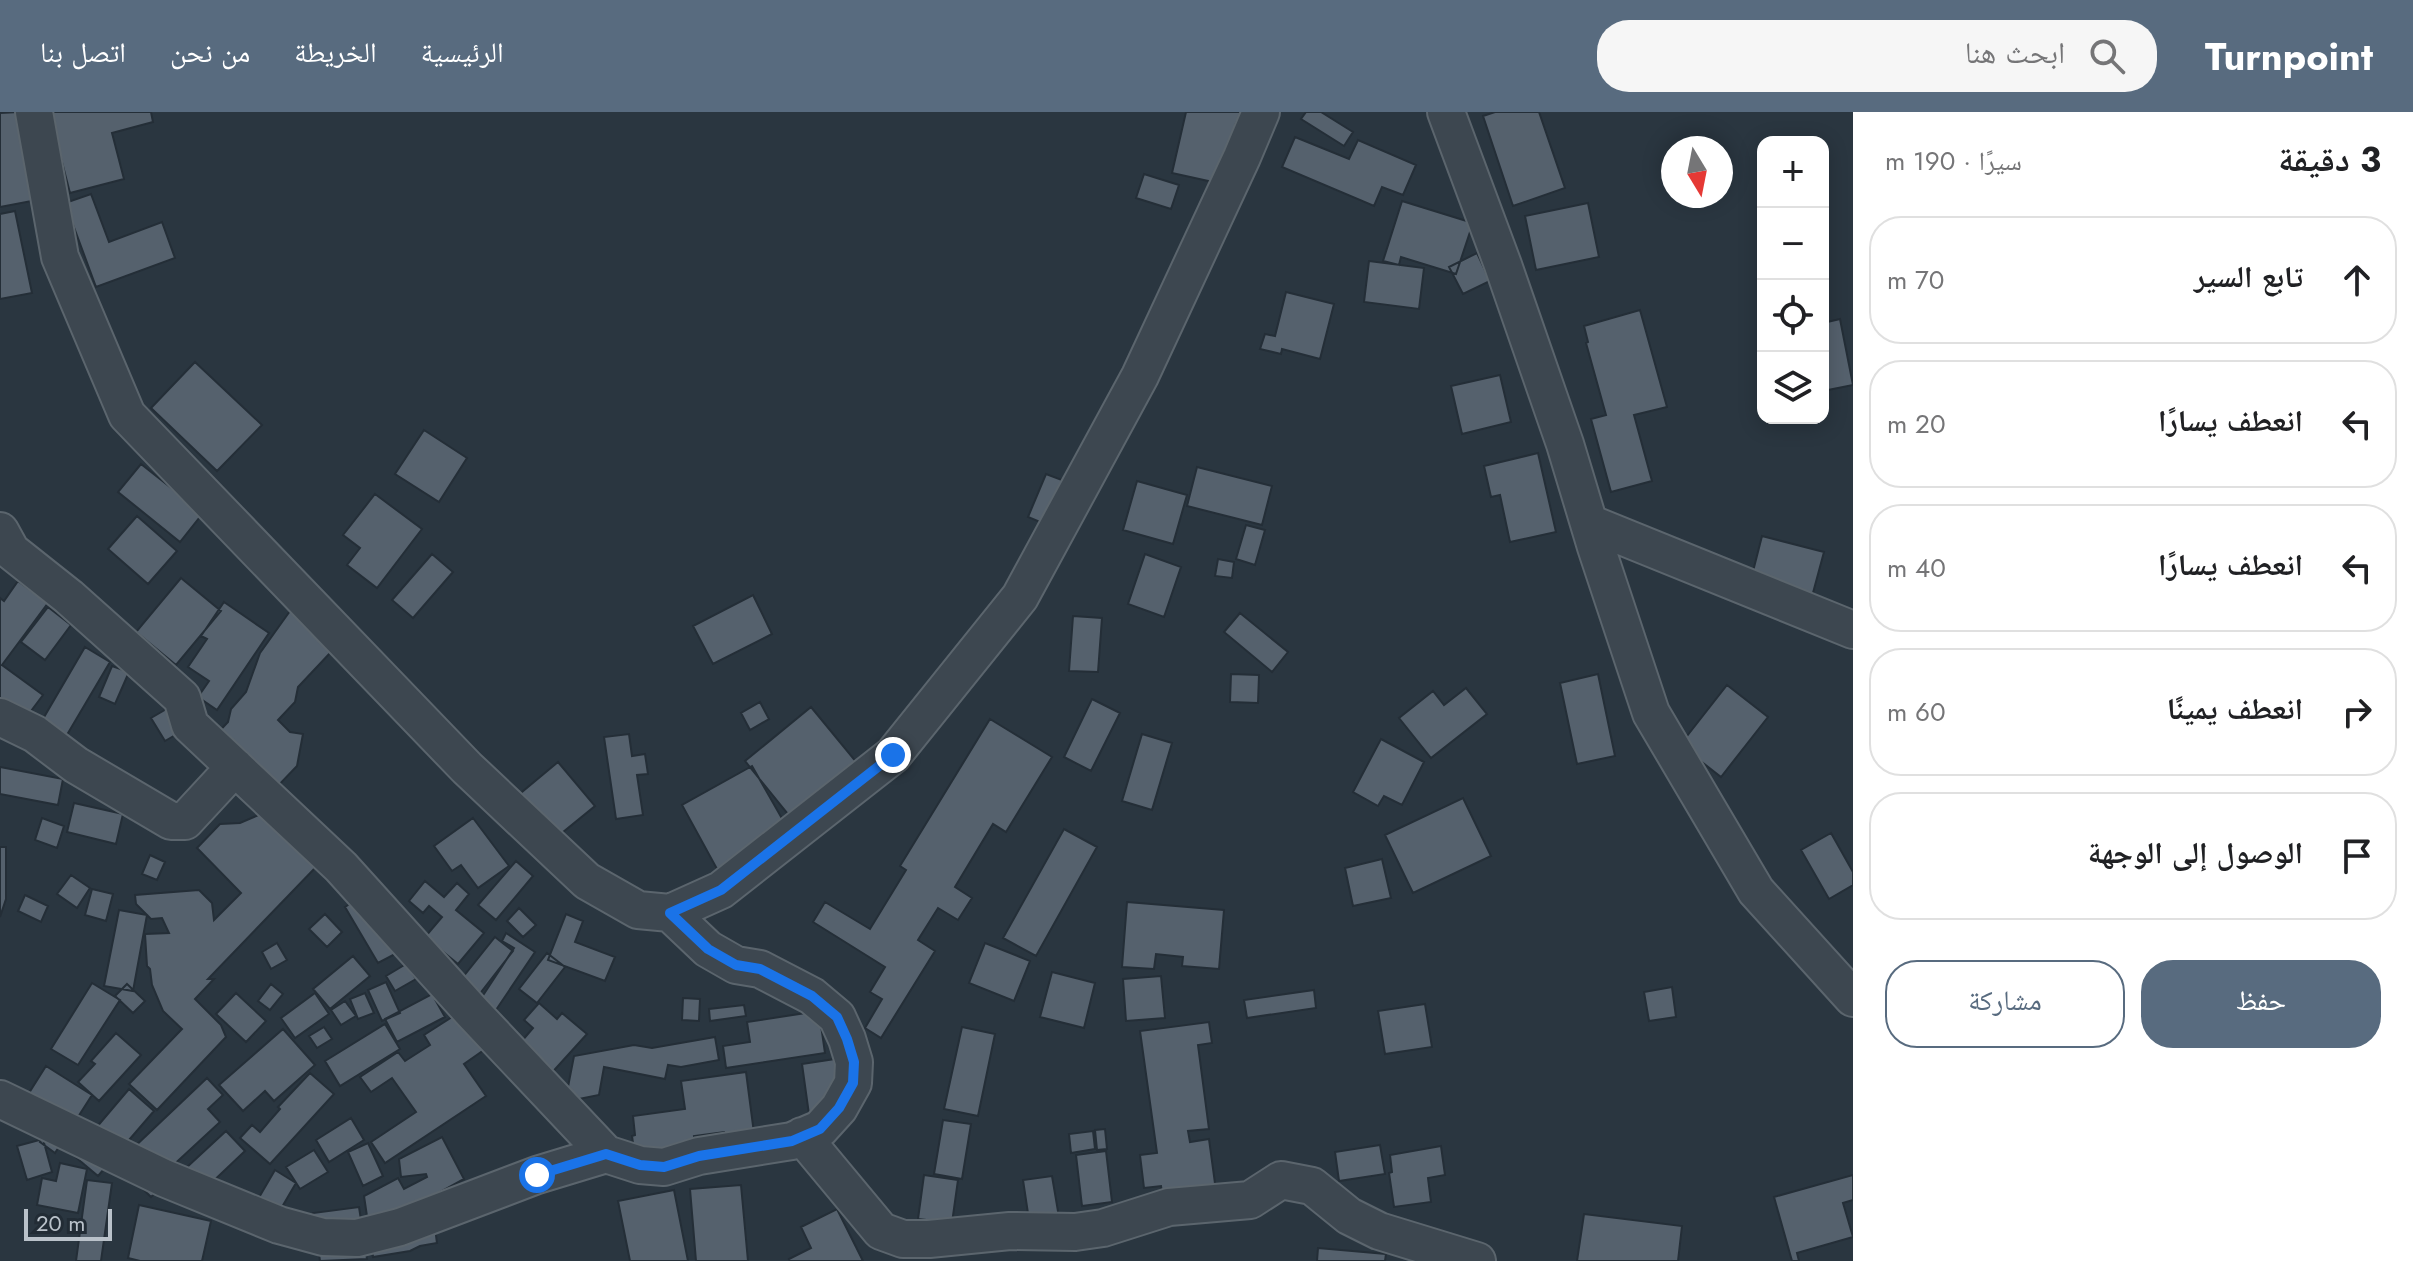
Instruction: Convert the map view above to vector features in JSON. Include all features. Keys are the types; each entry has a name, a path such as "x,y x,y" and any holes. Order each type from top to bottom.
{"street":[{"path":"34,112 60,257 127,415 467,768 587,881 638,910 670,913 721,890 893,755 1020,597 1140,376 1261,112"},
{"path":"1446,112 1565,444 1651,713 1756,891 1853,998"},
{"path":"1589,523 1853,630"},
{"path":"0,531 11,551 69,597 182,698 190,725 341,867 606,1154 640,1165 664,1167 699,1156 792,1141 820,1129 839,1108 853,1083 854,1062 837,1017 812,996 760,969 736,965 708,949 670,913"},
{"path":"0,717 35,734 76,765 171,821 185,821 235,767"},
{"path":"0,1099 164,1178 279,1225 323,1237 357,1238 400,1227 537,1175 606,1154"},
{"path":"802,1136 881,1231 903,1239 1010,1231 1075,1232 1103,1228 1169,1207 1250,1200 1281,1180 1312,1186 1349,1216 1379,1231 1477,1261"}],"building":[{"path":"19,112 37,200 0,207 0,113"},
{"path":"49,112 151,112 153,122 112,133 124,179 70,193"},
{"path":"1186,112 1254,112 1251,127 1236,123 1222,184 1172,173"},
{"path":"1306,112 1321,112 1353,132 1344,146 1301,119"},
{"path":"1495,112 1539,112 1565,188 1513,206 1483,116"},
{"path":"1295,137 1349,159 1358,140 1416,165 1403,195 1382,187 1374,206 1282,167"},
{"path":"1144,174 1179,185 1171,209 1136,198"},
{"path":"91,194 109,242 162,222 175,258 96,287 65,203"},
{"path":"1402,201 1473,223 1456,274 1401,257 1399,265 1383,261"},
{"path":"1588,203 1599,257 1536,270 1525,216"},
{"path":"15,211 32,293 0,299 0,214"},
{"path":"1477,253 1490,281 1463,294 1449,267"},
{"path":"1369,261 1424,268 1419,309 1364,302"},
{"path":"1286,292 1334,304 1320,359 1282,349 1281,354 1260,349 1265,334 1275,336"},
{"path":"1640,310 1667,407 1634,415 1652,481 1611,492 1591,419 1606,415 1584,326"},
{"path":"1840,319 1853,385 1829,390 1829,352 1829,322"},
{"path":"195,362 262,425 217,471 151,408"},
{"path":"1500,375 1511,422 1462,434 1451,386"},
{"path":"424,430 467,458 439,502 395,474"},
{"path":"1538,453 1556,532 1510,542 1500,495 1491,497 1484,466"},
{"path":"141,464 203,513 180,542 118,492"},
{"path":"1197,467 1272,486 1262,525 1187,506"},
{"path":"1046,474 1070,483 1052,527 1028,517"},
{"path":"1137,481 1187,495 1173,544 1123,530"},
{"path":"375,494 422,529 377,588 347,565 360,548 343,535"},
{"path":"137,516 177,551 148,584 108,549"},
{"path":"1246,525 1265,530 1255,565 1236,559"},
{"path":"1762,536 1824,552 1810,604 1749,587"},
{"path":"432,554 453,572 413,618 392,600"},
{"path":"1145,554 1181,567 1164,617 1128,604"},
{"path":"1218,559 1234,562 1232,578 1215,576"},
{"path":"181,578 221,611 176,665 136,632"},
{"path":"18,581 48,603 2,665 43,695 19,727 0,714 0,598 4,601"},
{"path":"753,595 772,634 713,664 693,626"},
{"path":"224,602 269,633 217,710 198,697 209,681 188,667 207,639 201,636"},
{"path":"48,607 71,625 45,660 21,642"},
{"path":"290,611 312,616 331,652 298,687 295,702 278,720 290,732 303,734 297,766 275,789 211,740 228,722 231,709 246,692 260,653"},
{"path":"1240,613 1288,652 1272,672 1224,632"},
{"path":"1073,616 1102,618 1098,672 1069,671"},
{"path":"85,647 110,662 58,750 33,736"},
{"path":"112,666 129,672 115,704 99,697"},
{"path":"1231,674 1259,675 1258,703 1230,702"},
{"path":"1598,674 1615,756 1577,764 1560,683"},
{"path":"1727,685 1768,717 1721,777 1680,745"},
{"path":"1466,688 1487,714 1431,758 1399,718 1433,691 1444,705"},
{"path":"1092,699 1120,713 1091,771 1064,757"},
{"path":"760,702 769,719 750,730 741,713"},
{"path":"175,704 189,727 165,741 151,718"},
{"path":"811,707 871,780 804,834 745,761"},
{"path":"990,719 1052,757 1006,832 993,824 955,887 972,898 958,920 938,908 918,940 935,951 881,1038 865,1028 882,999 870,992 885,967 813,922 825,902 870,929 906,870 900,866"},
{"path":"629,734 632,756 645,754 648,774 637,775 643,815 616,819 604,737"},
{"path":"1142,734 1172,743 1152,810 1122,801"},
{"path":"1381,739 1424,762 1402,805 1384,796 1378,806 1353,792"},
{"path":"558,762 595,806 552,841 516,797"},
{"path":"752,766 788,829 717,869 682,805"},
{"path":"0,767 63,779 58,805 0,794"},
{"path":"1463,798 1491,856 1413,893 1385,835"},
{"path":"74,803 123,814 116,844 67,832"},
{"path":"261,814 316,867 208,979 214,979 195,999 221,1025 226,1037 157,1110 129,1084 182,1029 163,1011 147,966 145,934 169,933 162,918 151,919 136,904 135,895 199,890 212,903 214,920 241,893 197,848 220,824 240,823"},
{"path":"42,818 64,826 57,848 35,840"},
{"path":"473,818 509,866 478,888 461,865 452,871 434,846"},
{"path":"1064,829 1097,847 1036,956 1003,938"},
{"path":"1831,833 1853,872 1853,885 1829,899 1801,850"},
{"path":"0,847 6,847 6,899 0,917"},
{"path":"150,855 165,862 157,880 142,874"},
{"path":"1382,859 1391,898 1353,906 1345,868"},
{"path":"516,861 533,876 496,920 478,905"},
{"path":"71,875 90,888 77,908 57,894"},
{"path":"425,881 444,897 457,883 469,894 456,910 484,933 458,964 425,937 442,917 429,906 423,913 409,901"},
{"path":"92,889 113,894 106,921 85,915"},
{"path":"365,894 399,952 378,963 345,907"},
{"path":"25,895 48,906 41,922 18,911"},
{"path":"1127,902 1224,910 1219,969 1182,966 1183,957 1156,954 1154,969 1122,967"},
{"path":"519,908 536,925 523,937 507,921"},
{"path":"119,910 147,915 133,991 104,986"},
{"path":"325,914 342,932 327,947 309,929"},
{"path":"566,914 583,921 575,942 615,957 605,981 548,960"},
{"path":"506,933 535,952 496,1010 480,1000 514,948 502,941"},
{"path":"495,937 513,951 478,996 459,982"},
{"path":"277,943 287,960 271,969 262,952"},
{"path":"985,943 1030,961 1014,1001 969,983"},
{"path":"547,953 565,967 537,1003 519,989"},
{"path":"353,956 370,976 330,1009 313,989"},
{"path":"406,964 416,979 395,991 386,976"},
{"path":"1052,972 1095,983 1084,1028 1040,1017"},
{"path":"1161,976 1165,1018 1126,1021 1123,979"},
{"path":"386,982 400,1013 382,1021 368,990"},
{"path":"92,983 120,1000 78,1065 51,1049"},
{"path":"127,984 145,1001 133,1013 115,996"},
{"path":"271,984 283,994 270,1010 258,1001"},
{"path":"1672,987 1676,1017 1649,1021 1644,992"},
{"path":"1314,990 1316,1008 1247,1018 1244,1000"},
{"path":"236,993 266,1021 246,1042 216,1014"},
{"path":"315,993 329,1014 295,1038 281,1018"},
{"path":"365,993 374,1013 358,1019 350,999"},
{"path":"432,994 445,1017 397,1042 385,1019"},
{"path":"683,998 700,999 699,1021 682,1020"},
{"path":"345,1001 356,1016 341,1025 331,1010"},
{"path":"539,1003 557,1019 562,1013 587,1034 548,1077 515,1049 533,1028 524,1020"},
{"path":"1425,1004 1432,1047 1385,1054 1378,1011"},
{"path":"744,1005 746,1016 710,1021 709,1009"},
{"path":"466,1008 491,1045 464,1064 486,1096 385,1163 371,1142 416,1112 392,1078 371,1092 360,1077 398,1052 405,1061 430,1045 424,1035"},
{"path":"819,1011 825,1053 726,1068 723,1046 750,1042 747,1022"},
{"path":"1209,1022 1212,1043 1198,1045 1209,1129 1188,1131 1190,1142 1209,1139 1217,1198 1164,1205 1161,1186 1144,1188 1140,1155 1157,1153 1140,1031"},
{"path":"385,1024 400,1049 340,1086 325,1061"},
{"path":"324,1027 332,1039 317,1048 309,1036"},
{"path":"962,1027 995,1034 978,1116 944,1109"},
{"path":"283,1029 315,1065 274,1101 265,1091 243,1111 219,1085"},
{"path":"116,1033 141,1055 99,1101 78,1082 95,1064 91,1061"},
{"path":"715,1037 719,1060 681,1067 668,1065 665,1079 604,1067 599,1095 579,1099 566,1097 574,1056 634,1045 652,1048"},
{"path":"835,1059 841,1099 811,1129 802,1064"},
{"path":"46,1066 92,1095 55,1153 40,1142 42,1139 12,1120"},
{"path":"746,1072 757,1156 728,1160 724,1132 694,1136 698,1165 637,1173 633,1116 685,1109 681,1081"},
{"path":"310,1073 334,1094 270,1164 240,1138 252,1125 260,1132 280,1109 278,1107"},
{"path":"207,1078 223,1095 208,1109 220,1122 168,1170 174,1176 151,1197 131,1177 129,1152"},
{"path":"129,1089 154,1111 98,1176 73,1155"},
{"path":"351,1118 364,1140 329,1162 316,1140"},
{"path":"943,1120 971,1124 962,1179 934,1174"},
{"path":"1105,1129 1107,1149 1097,1150 1095,1130"},
{"path":"226,1131 245,1151 206,1188 186,1168"},
{"path":"1093,1131 1095,1149 1071,1153 1069,1134"},
{"path":"442,1137 464,1179 431,1197 437,1243 373,1257 364,1196 398,1178 404,1189 427,1177 426,1174 401,1177 399,1159"},
{"path":"43,1139 52,1172 27,1180 17,1146"},
{"path":"368,1143 383,1176 363,1186 348,1152"},
{"path":"1380,1145 1385,1174 1339,1181 1335,1152"},
{"path":"1441,1146 1445,1175 1428,1178 1431,1202 1394,1207 1390,1155"},
{"path":"314,1150 328,1172 300,1189 286,1167"},
{"path":"1106,1151 1112,1202 1082,1206 1076,1155"},
{"path":"60,1163 87,1169 78,1213 37,1205 42,1178 56,1181"},
{"path":"275,1170 296,1183 265,1236 244,1223"},
{"path":"924,1175 958,1180 952,1223 918,1219"},
{"path":"1853,1175 1853,1200 1843,1203 1853,1237 1797,1253 1799,1261 1792,1261 1774,1197"},
{"path":"1052,1176 1060,1223 1030,1227 1023,1180"},
{"path":"87,1180 112,1183 101,1261 76,1261"},
{"path":"741,1185 748,1261 696,1261 690,1189"},
{"path":"674,1190 688,1261 630,1261 618,1201"},
{"path":"139,1205 211,1221 202,1261 140,1261 128,1258"},
{"path":"359,1207 367,1259 320,1261 313,1213"},
{"path":"837,1209 863,1261 790,1261 811,1248 801,1227"},
{"path":"1584,1214 1682,1226 1678,1261 1577,1261"},
{"path":"1318,1248 1386,1254 1385,1261 1317,1261"}],"route":[{"path":"537,1175 606,1154 640,1165 664,1167 699,1156 792,1141 820,1129 839,1108 853,1083 854,1062 837,1017 812,996 760,969 736,965 708,949 670,913 721,890 893,755"}]}
